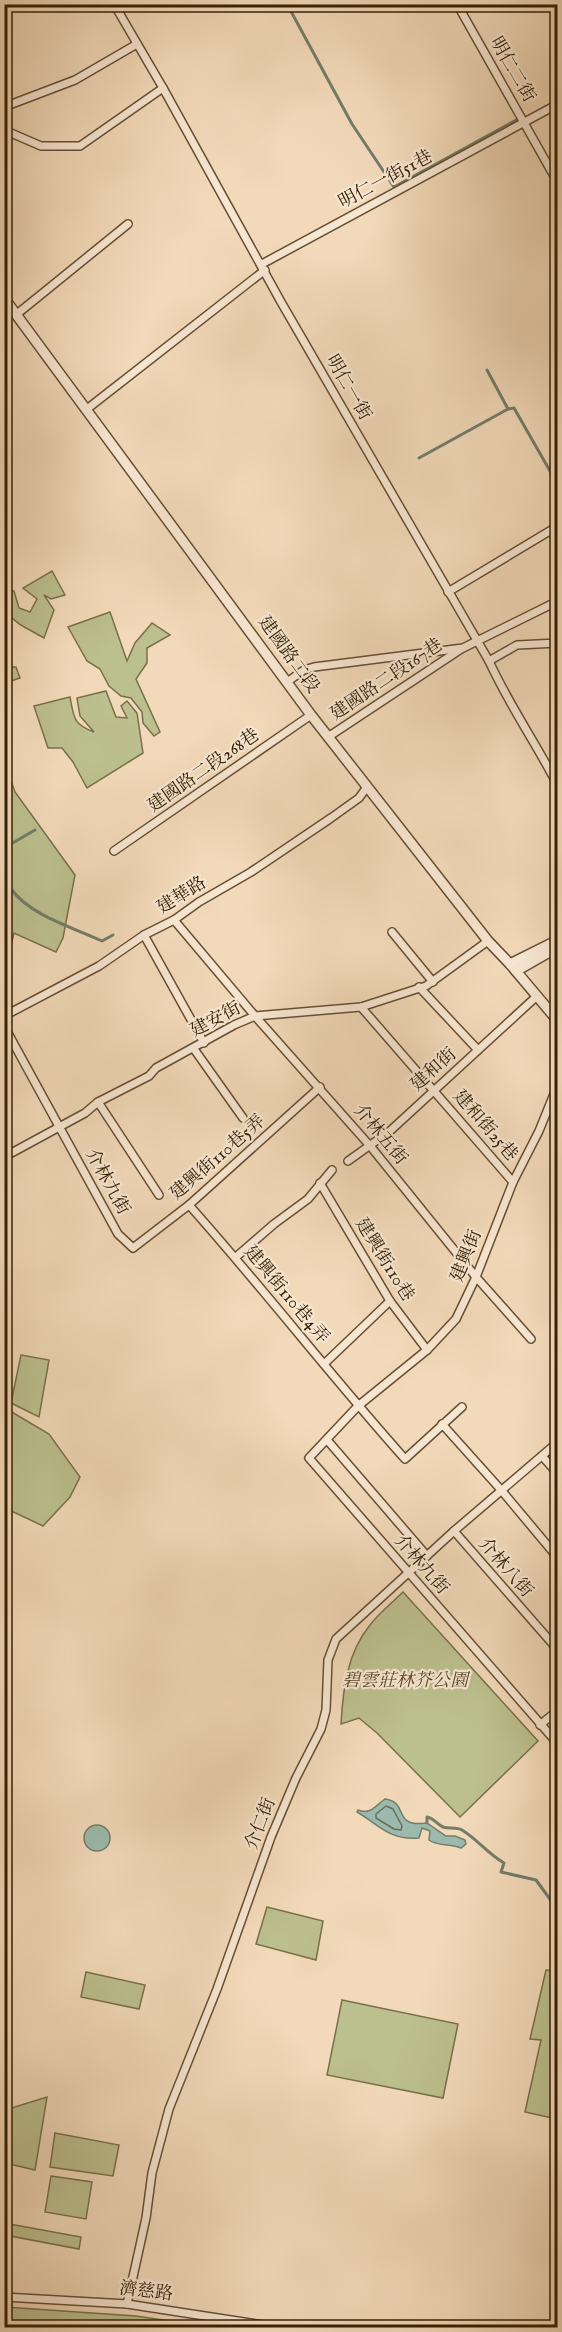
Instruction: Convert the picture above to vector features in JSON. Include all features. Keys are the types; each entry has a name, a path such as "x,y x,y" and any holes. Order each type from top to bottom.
{"street":[{"name":"明仁一街","path":"114,4 558,786"},
{"name":"明仁二街","path":"457,4 558,183"},
{"path":"4,107 75,80 138,44"},
{"path":"4,130 41,146 80,146 163,88"},
{"name":"明仁一街51巷","path":"87,409 263,267 558,104"},
{"path":"16,314 128,224"},
{"name":"建國路二段","path":"4,298 311,715 488,941 558,1021"},
{"path":"448,592 558,526"},
{"name":"建國路二段167巷","path":"328,737 463,648 558,601"},
{"path":"489,661 517,645 558,642"},
{"path":"287,682 304,670 315,667 463,648"},
{"name":"建國路二段268巷","path":"114,851 311,715"},
{"name":"建華路","path":"4,1016 99,966 144,935 174,920 199,902 251,872 331,818 358,798 367,787"},
{"name":"介林五街","path":"174,920 255,1016 369,1144 476,1277 531,1340"},
{"path":"392,932 433,982"},
{"path":"144,935 204,1043"},
{"path":"513,967 558,940"},
{"name":"建安街","path":"4,1157 85,1113 98,1102 149,1076 156,1068 234,1025 255,1016 361,1007 433,982 488,941"},
{"path":"513,967 558,947"},
{"path":"419,987 478,1050"},
{"name":"建和街","path":"348,1161 390,1131 537,996"},
{"name":"建和街25巷","path":"361,1007 513,1182"},
{"name":"介林九街","path":"4,1026 118,1234 133,1248"},
{"path":"194,1049 243,1118"},
{"name":"建興街","path":"358,1406 427,1350 456,1319 476,1277 513,1182 539,1131 558,1084"},
{"name":"建興街110巷5弄","path":"133,1248 189,1205 320,1088"},
{"path":"98,1102 159,1195"},
{"path":"236,1257 274,1224 308,1199 332,1170"},
{"name":"建興街110巷","path":"320,1183 390,1301 427,1350"},
{"name":"建興街110巷4弄","path":"189,1205 236,1257 358,1406 405,1459 442,1424"},
{"path":"324,1364 390,1301"},
{"name":"介林九街","path":"358,1406 309,1458 558,1744"},
{"path":"462,1407 442,1424 558,1558"},
{"path":"327,1441 427,1556"},
{"name":"介仁街","path":"127,2304 163,2128 217,1989 272,1837 296,1778 321,1729 326,1710 328,1660 336,1639 453,1531 558,1442"},
{"path":"542,1456 558,1474"},
{"name":"介林八街","path":"453,1531 558,1650"},
{"path":"540,1725 558,1710"},
{"name":"濟慈路","path":"4,2297 127,2304 283,2328"}],"green space":[{"path":"52,571 65,595 51,599 44,595 54,610 44,638 14,620 10,615 5,599 5,588 14,591 19,608 30,612 37,599 23,588"},
{"path":"110,612 127,661 135,643 152,623 170,635 147,648 147,663 136,679 160,732 154,736 143,723 142,712 131,698 121,696 109,686 100,669 87,661 68,627"},
{"path":"4,667 16,667 20,678 5,683"},
{"path":"106,691 116,717 127,718 121,706 127,701 137,713 143,753 87,788 73,762 62,748 48,748 34,706 70,697 72,710 78,723 94,732 80,716 77,698"},
{"path":"5,764 15,792 75,875 63,938 56,952 14,933 5,971"},
{"path":"21,1355 49,1360 39,1417 11,1403"},
{"path":"5,1408 49,1434 80,1477 70,1497 43,1526 5,1508"},
{"name":"碧雲莊林芥公園","path":"403,1592 538,1741 460,1817 377,1733 359,1718 341,1724 345,1685 356,1647 381,1612"},
{"path":"267,1907 323,1921 316,1960 256,1944"},
{"path":"546,1970 557,1971 557,2119 525,2112 541,2040 530,2039"},
{"path":"86,1972 145,1985 139,2009 81,1997"},
{"path":"342,2000 458,2024 443,2098 327,2075"},
{"path":"47,2097 35,2170 5,2163 5,2110"},
{"path":"55,2133 119,2145 113,2176 50,2167"},
{"path":"51,2176 92,2182 86,2219 45,2212"},
{"path":"4,2223 81,2237 79,2249 5,2235"},
{"path":"5,2307 136,2316 211,2327 142,2328 5,2320"}],"water":[{"path":"385,1799 393,1801 409,1822 427,1823 446,1836 455,1836 465,1840 466,1844 461,1848 433,1842 429,1840 430,1831 422,1828 419,1838 400,1837 385,1831 357,1812 358,1810 370,1811"},
{"path":"97,1825 106,1829 110,1838 106,1847 97,1851 88,1847 84,1838 88,1829"}],"waterway":[{"path":"287,4 352,124 394,187 520,118"},
{"path":"487,370 508,409 514,408 558,485"},
{"path":"419,458 508,409"},
{"path":"4,848 35,830"},
{"path":"12,890 30,907 66,926 102,941 113,935"},
{"path":"427,1823 427,1817 443,1827 462,1830 504,1863 501,1872 536,1880 558,1910"}]}
